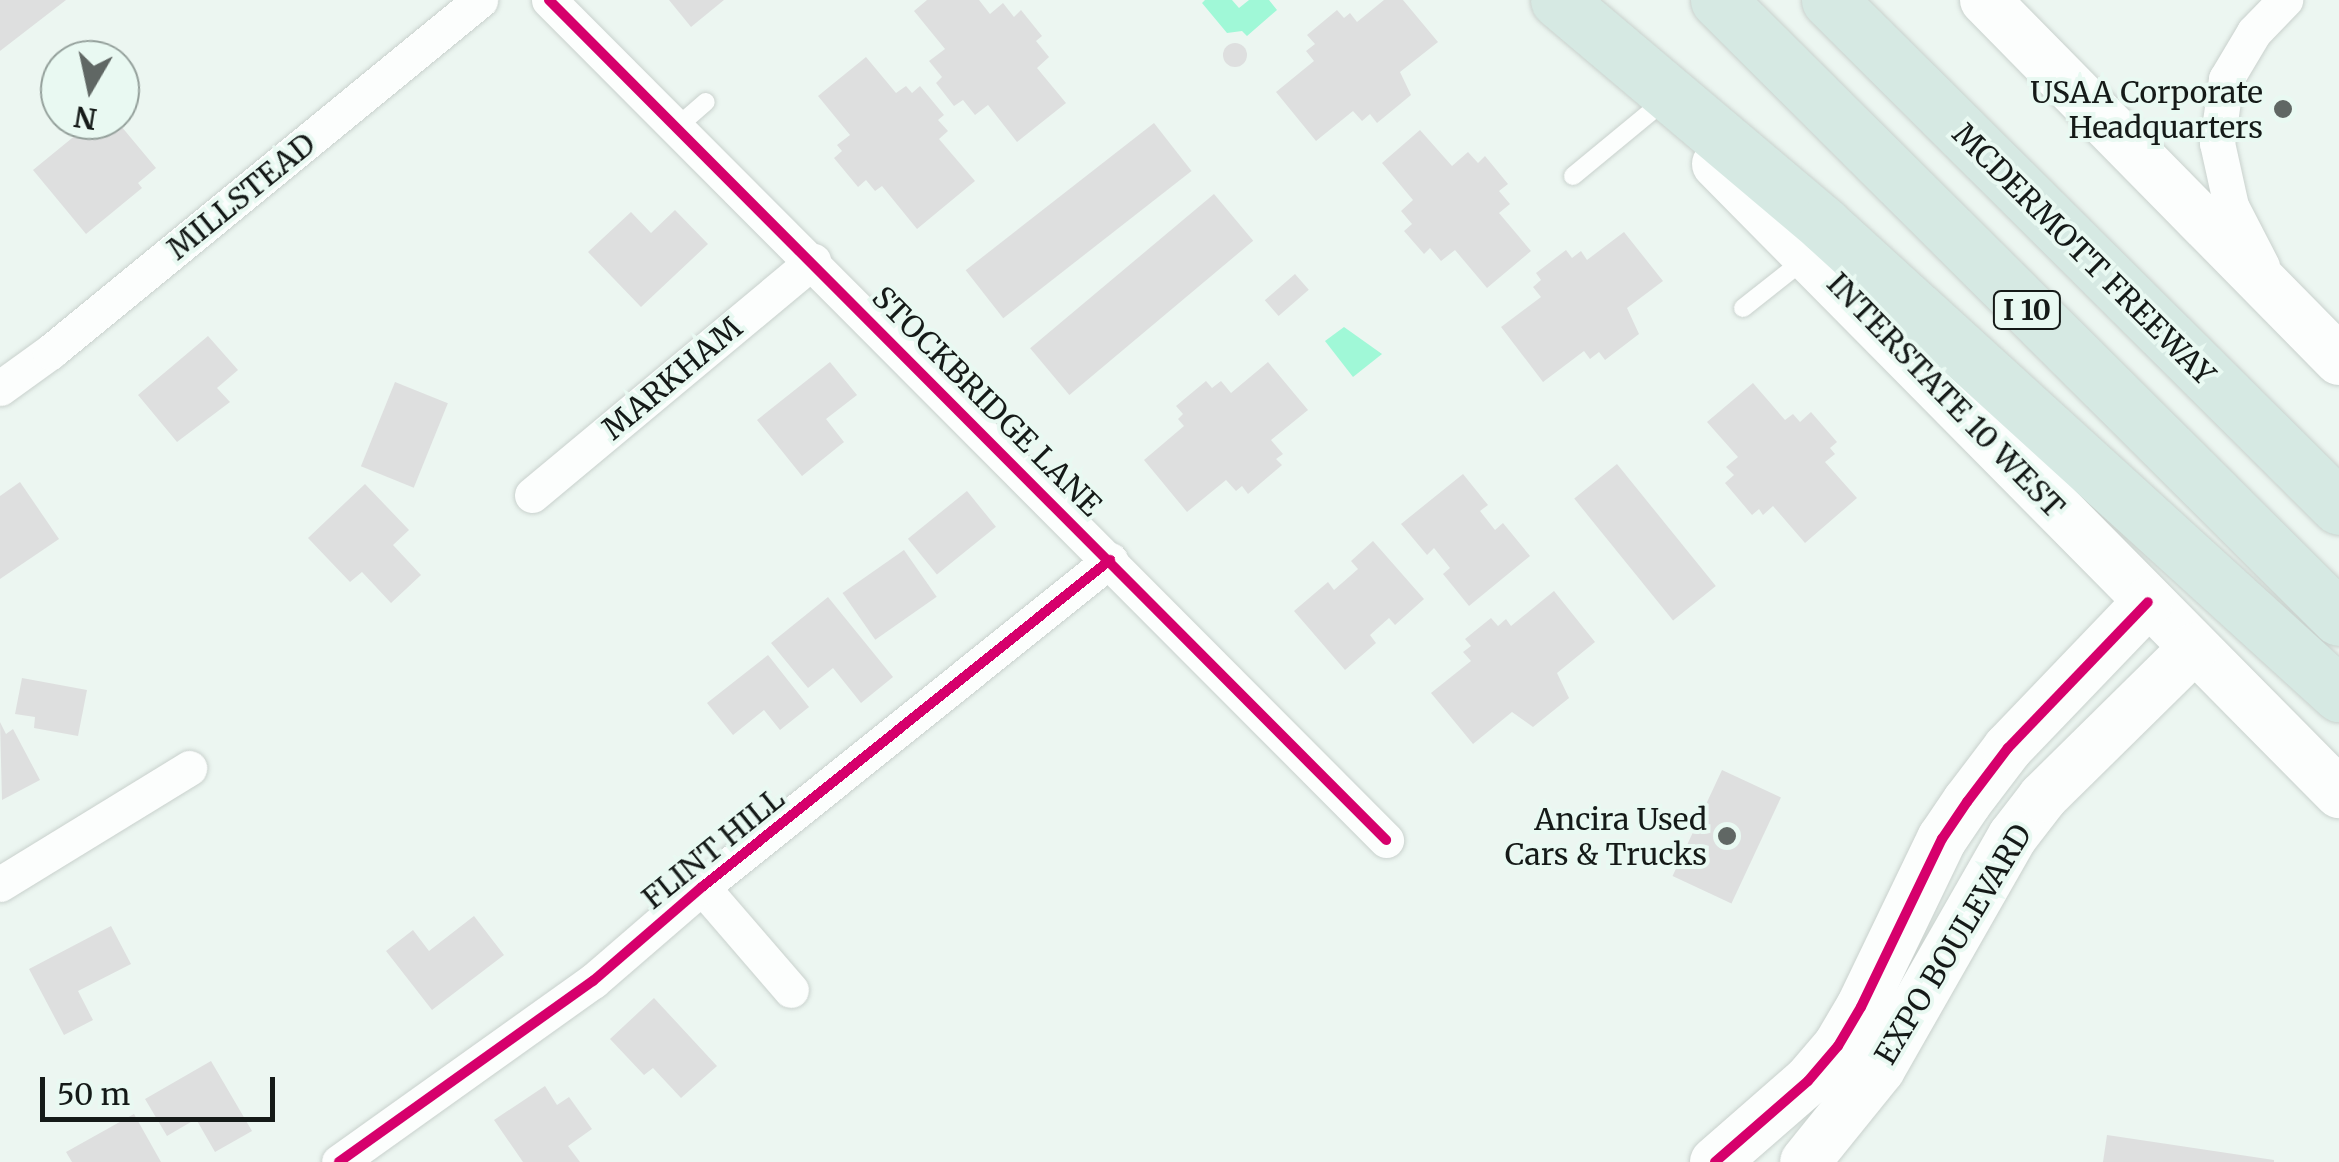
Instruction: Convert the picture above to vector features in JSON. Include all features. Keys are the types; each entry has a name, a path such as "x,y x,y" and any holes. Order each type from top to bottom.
{"highway":[{"path":"1558,0 1824,226 2339,694"},
{"name":"I 10","path":"1718,0 2339,618"},
{"name":"MCDERMOTT FREEWAY","path":"1829,0 2339,507"}],"main road":[{"name":"INTERSTATE 10 WEST","path":"1550,0 2339,793"},
{"path":"1984,0 2339,360"},
{"name":"EXPO BOULEVARD","path":"1715,1162 1808,1081 1838,1046 1861,1008 1942,839 1967,802 2008,748 2148,602"},
{"name":"EXPO BOULEVARD","path":"1805,1162 1880,1070 2013,836 2044,798 2194,648"}],"street":[{"name":"MILLSTEAD","path":"0,388 50,352 480,0"},
{"name":"STOCKBRIDGE LANE","path":"549,0 1386,840"},
{"path":"2280,302 2232,206 2217,143 2226,79 2254,32 2286,0"},
{"name":"MARKHAM","path":"532,495 813,261"},
{"name":"FLINT HILL","path":"339,1162 378,1152 594,982 702,886 1110,560"},
{"path":"0,884 189,768"},
{"name":"FLINT HILL","path":"702,886 791,990"}],"lane":[{"path":"677,128 706,102"},
{"path":"1573,176 1658,106"},
{"path":"1743,308 1808,256"}],"shaded area":[{"path":"1232,0 1239,8 1249,0 1269,0 1277,10 1247,36 1242,31 1227,33 1202,3"},
{"path":"1344,327 1382,354 1353,377 1325,341"}],"building":[{"path":"0,0 66,0 0,51"},
{"path":"669,0 724,0 691,27"},
{"path":"927,0 979,0 990,14 1003,3 1014,17 1021,10 1042,36 1036,41 1049,57 1037,68 1066,103 1017,142 988,105 975,115 963,100 954,106 936,83 942,77 929,61 945,49 914,11"},
{"path":"1384,0 1403,0 1438,42 1400,72 1411,95 1377,123 1370,114 1362,121 1353,111 1316,141 1276,92 1314,61 1306,51 1315,44 1307,35 1337,10 1344,18 1350,13 1357,22"},
{"path":"1235,43 1244,46 1244,64 1235,67 1226,64 1223,55 1226,46"},
{"path":"866,57 896,93 906,86 912,93 920,86 944,115 938,120 948,131 939,139 975,181 917,229 882,186 875,191 866,180 858,187 834,158 842,151 837,145 850,135 818,96"},
{"path":"1154,123 1192,171 1003,318 966,270"},
{"path":"1420,130 1452,166 1468,152 1478,163 1485,156 1508,184 1499,191 1510,204 1499,213 1531,251 1487,288 1455,250 1441,261 1430,248 1424,254 1404,231 1412,224 1401,211 1413,200 1382,163"},
{"path":"70,140 133,140 156,168 138,183 142,188 86,234 33,170"},
{"path":"1214,194 1253,241 1069,395 1030,348"},
{"path":"675,210 708,244 641,307 588,252 631,212 651,233"},
{"path":"1624,232 1663,281 1627,308 1639,334 1605,360 1599,352 1590,359 1584,351 1543,382 1501,327 1541,297 1533,287 1541,280 1536,273 1566,250 1572,258 1581,251 1587,260"},
{"path":"1295,274 1309,290 1279,316 1265,300"},
{"path":"208,336 238,370 217,388 230,402 177,442 138,395"},
{"path":"830,362 857,395 826,419 844,442 802,476 757,420"},
{"path":"1268,362 1308,410 1271,440 1283,454 1276,459 1282,465 1248,494 1242,486 1236,491 1226,480 1187,512 1144,460 1184,426 1178,419 1183,414 1176,406 1206,381 1212,388 1221,381 1231,393"},
{"path":"395,382 448,403 414,488 361,466"},
{"path":"1753,383 1785,420 1793,414 1800,422 1811,412 1837,442 1830,448 1835,454 1825,462 1857,498 1805,543 1773,506 1763,515 1759,509 1752,515 1725,483 1734,475 1726,467 1738,457 1707,422"},
{"path":"1617,464 1716,586 1673,621 1574,499"},
{"path":"1463,474 1488,505 1480,511 1495,530 1503,523 1530,556 1469,606 1443,574 1450,568 1434,548 1427,555 1401,524"},
{"path":"20,482 59,539 0,579 0,496"},
{"path":"365,484 409,530 393,545 421,575 391,603 362,572 350,582 308,538"},
{"path":"967,491 996,527 937,575 908,539"},
{"path":"1373,541 1424,599 1395,625 1389,618 1370,635 1376,643 1345,670 1294,611 1328,582 1334,590 1358,569 1351,561"},
{"path":"904,550 937,597 875,640 843,593"},
{"path":"1554,591 1595,642 1557,673 1569,698 1533,727 1512,712 1473,744 1431,693 1471,661 1463,652 1471,646 1465,639 1491,618 1498,626 1506,619 1511,626"},
{"path":"828,597 893,677 861,703 833,668 808,688 771,643"},
{"path":"768,655 809,707 780,730 764,710 733,735 707,703"},
{"path":"22,678 87,690 78,736 34,728 35,717 15,714"},
{"path":"0,722 6,734 13,729 40,780 2,800"},
{"name":"Ancira Used Cars & Trucks","path":"1722,770 1781,797 1731,904 1673,876"},
{"path":"474,916 504,955 432,1010 386,951 413,930 429,951"},
{"path":"111,926 131,964 78,991 93,1020 64,1035 29,969"},
{"path":"654,998 717,1066 681,1098 653,1068 644,1075 610,1039"},
{"path":"211,1061 252,1131 215,1152 196,1119 167,1136 145,1099"},
{"path":"545,1086 557,1105 569,1097 592,1129 568,1146 580,1162 523,1162 494,1120"},
{"path":"134,1114 161,1162 72,1162 66,1152"},
{"path":"2107,1135 2274,1160 2274,1162 2103,1162"}],"cycle path":[{"path":"549,0 1386,840"},
{"path":"339,1162 593,981 702,887 1110,560"},
{"path":"1715,1162 1808,1081 1838,1046 1861,1007 1942,839 1967,802 2008,748 2148,602"}],"place":[{"name":"USAA Corporate Headquarters","path":"2283,109"},
{"name":"Ancira Used Cars & Trucks","path":"1727,836"}]}
